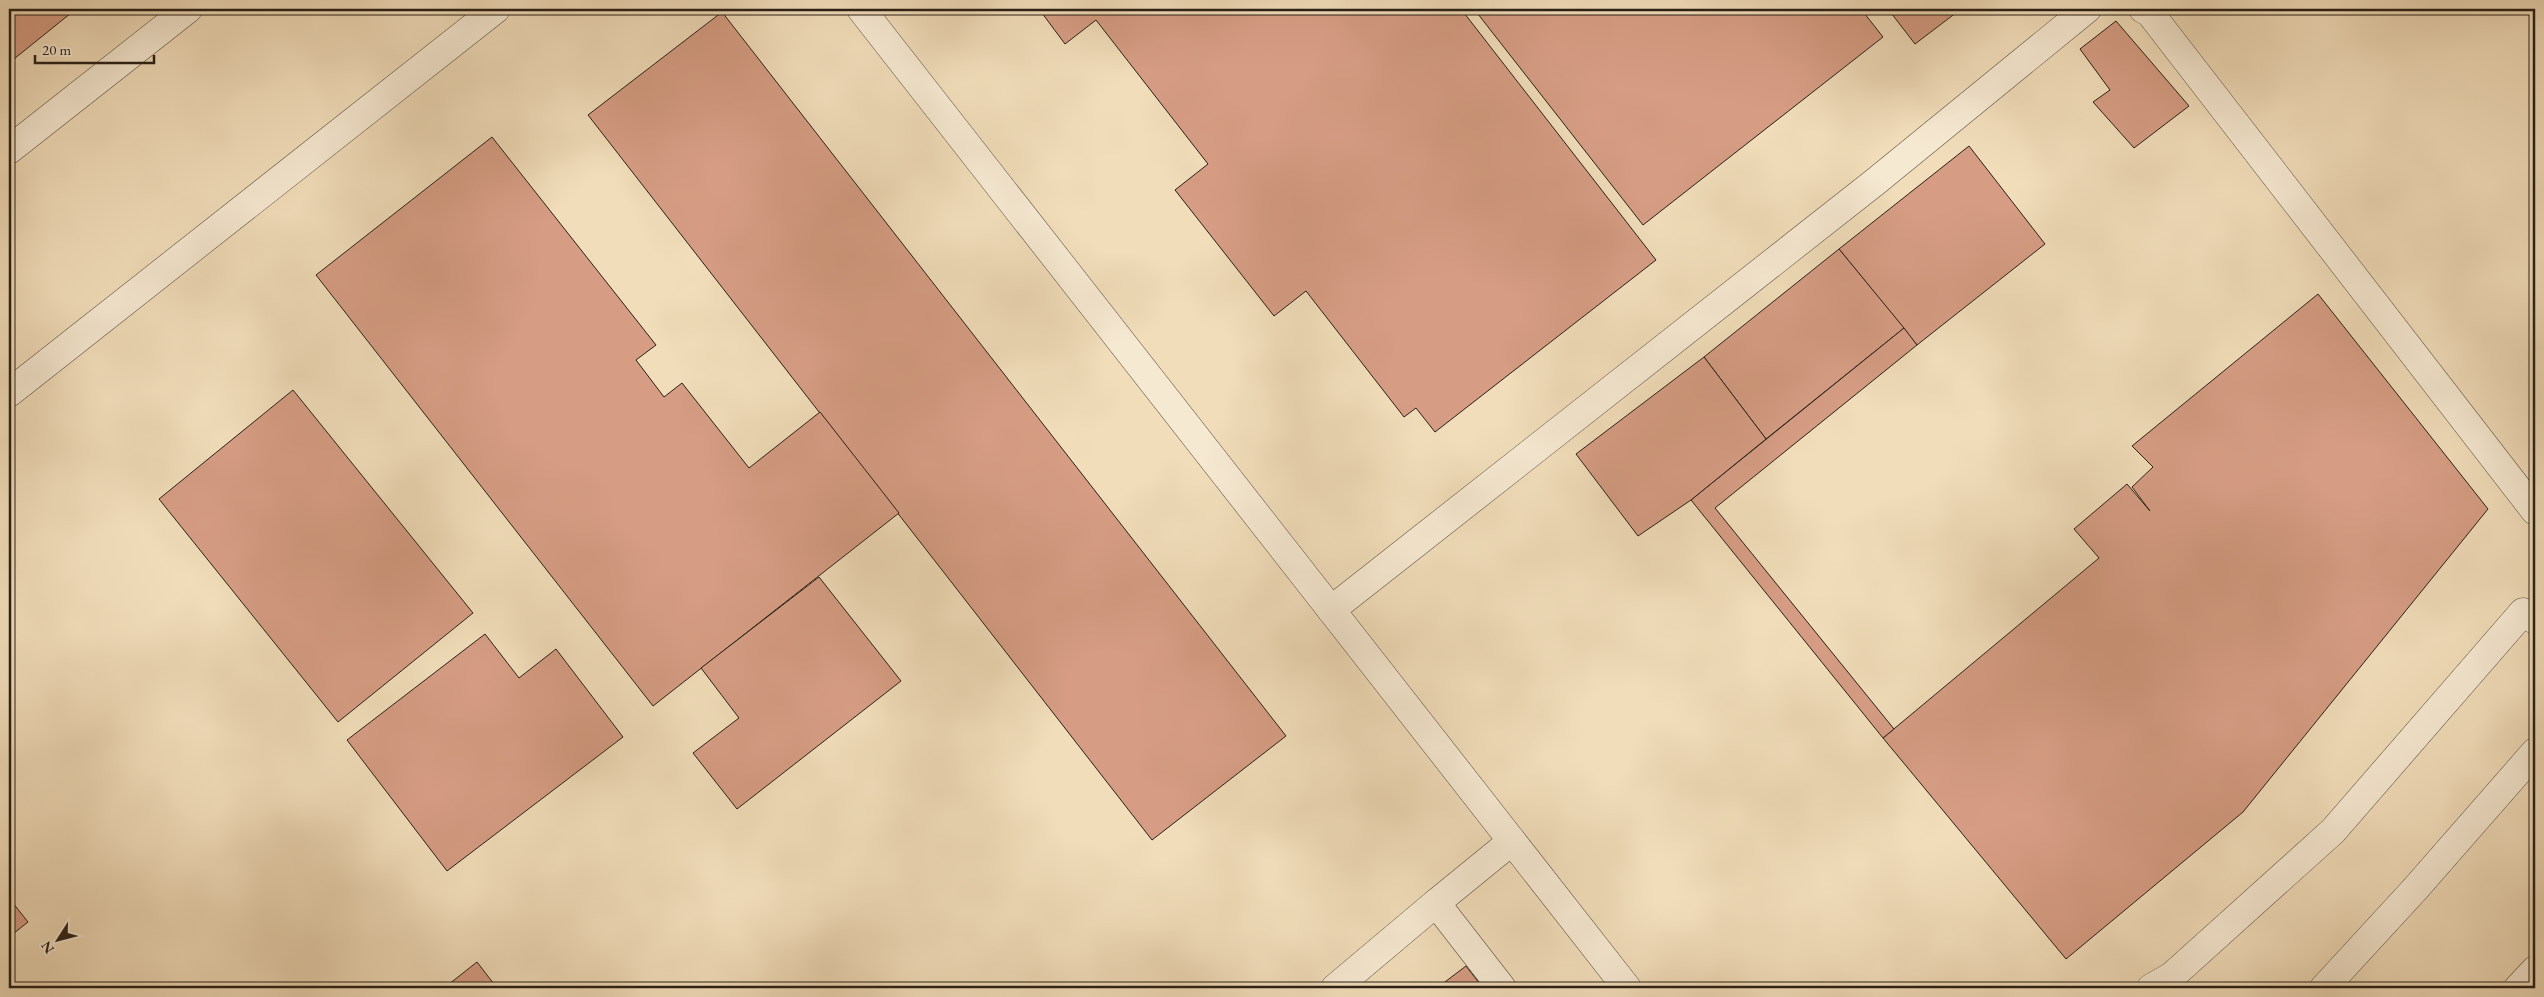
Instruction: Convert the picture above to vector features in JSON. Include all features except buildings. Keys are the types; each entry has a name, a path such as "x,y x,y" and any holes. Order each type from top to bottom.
{"street":[{"path":"9,150 188,9"},
{"path":"9,394 496,9"},
{"path":"860,9 1627,988"},
{"path":"1331,610 1875,182 2087,9"},
{"path":"2143,9 2150,13 2535,511"},
{"path":"2151,988 2172,976 2333,831 2531,608"},
{"path":"2324,988 2416,888 2535,752"},
{"path":"1335,988 1512,841"},
{"path":"1436,903 1502,988"},
{"path":"2518,988 2535,970"}]}
